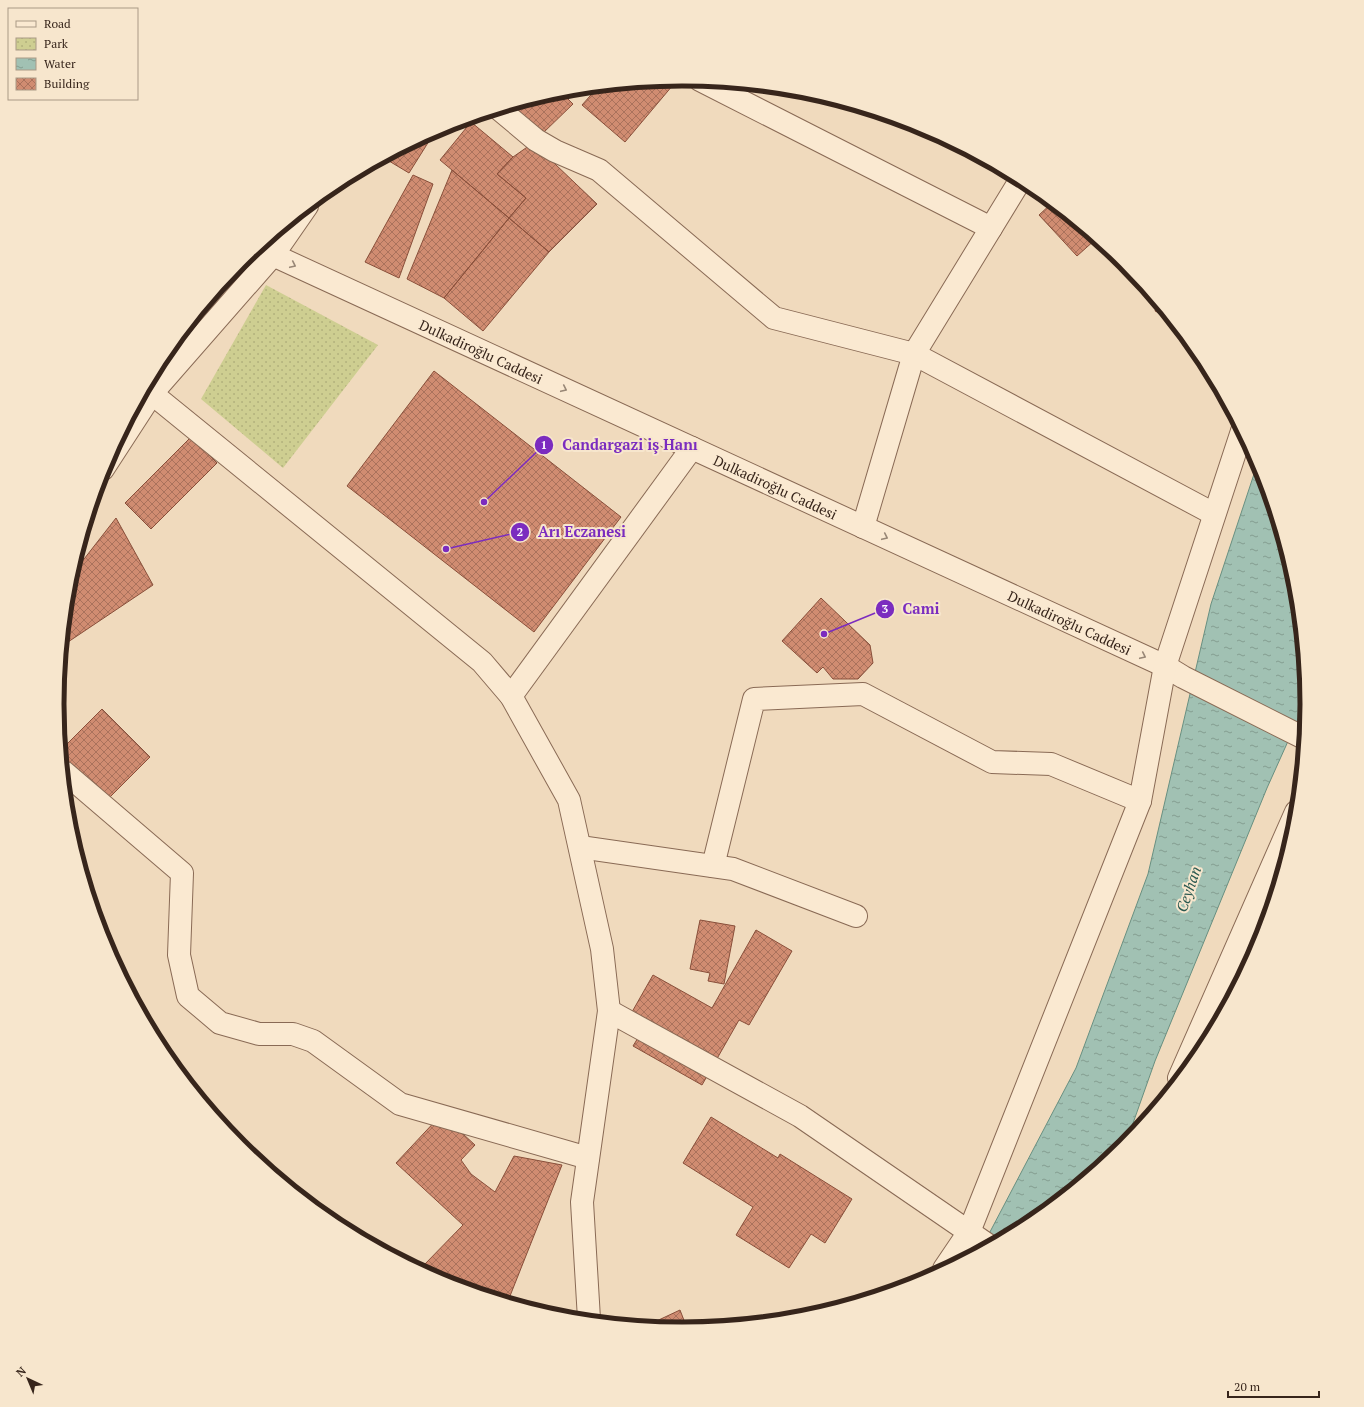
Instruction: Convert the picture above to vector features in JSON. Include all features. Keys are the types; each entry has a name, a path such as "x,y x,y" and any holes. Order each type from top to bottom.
{"street":[{"path":"713,87 991,228"},
{"path":"503,112 536,140 555,151 599,170 774,318 914,354 1214,514"},
{"path":"863,527 914,354 1017,185"},
{"path":"151,388 266,251 285,231"},
{"name":"Dulkadiroğlu Caddesi","path":"266,251 1174,671 1299,736"},
{"path":"149,390 168,408 482,662 511,696 569,800 602,949 609,1011 582,1202 589,1314"},
{"path":"950,1260 969,1232 1140,801 1214,514 1240,438"},
{"path":"511,696 692,448"},
{"path":"713,866 754,699 863,694 992,762 1051,764 1140,801"},
{"path":"68,776 182,873 179,954 188,996 220,1023 259,1034 293,1034 313,1041 400,1104 588,1158"},
{"path":"1199,1042 1208,1026 1284,841"},
{"path":"580,847 733,869 856,916"},
{"path":"609,1011 800,1116 984,1243"}],"green space":[{"path":"266,285 378,345 283,468 201,399"}],"water":[{"name":"Ceyhan","path":"1255,472 1279,544 1288,583 1295,623 1299,663 1300,715 1267,788 1155,1061 1132,1127 1089,1168 1058,1194 984,1242 1076,1068 1148,874 1211,604"}],"building":[{"path":"672,86 625,142 582,105 593,92 642,87"},
{"path":"726,87 750,90 743,99"},
{"path":"565,96 573,104 542,134 516,109"},
{"path":"472,123 513,157 497,174 526,198 509,218 440,160"},
{"path":"430,140 409,173 388,160"},
{"path":"533,143 597,204 549,252 509,218 526,198 497,174 513,157"},
{"path":"452,170 509,218 444,298 407,279"},
{"path":"413,175 433,184 399,278 365,262"},
{"path":"1048,206 1092,242 1077,256 1039,215"},
{"path":"509,218 549,252 483,331 444,298"},
{"path":"1156,308 1162,314 1155,311"},
{"path":"178,346 159,376 168,360"},
{"path":"434,371 621,517 534,632 347,486"},
{"path":"191,437 217,463 151,529 125,503"},
{"path":"116,518 153,585 67,643 69,623 80,564"},
{"path":"821,598 870,645 873,663 858,679 833,679 823,667 817,673 782,641"},
{"path":"102,709 150,757 104,803 67,766 65,746"},
{"path":"700,920 735,926 724,984 708,981 710,973 690,969"},
{"path":"756,930 792,951 749,1025 739,1020 702,1085 633,1046 644,1028 628,1019 653,975 712,1008"},
{"path":"440,1116 450,1122 475,1145 461,1160 471,1174 495,1192 514,1156 562,1165 510,1297 483,1289 424,1265 463,1225 396,1163"},
{"path":"711,1117 778,1158 780,1154 852,1199 825,1243 811,1234 789,1268 736,1235 753,1207 683,1163"},
{"path":"680,1310 685,1322 682,1322 657,1321"}],"place":[{"name":"Candargazi iş Hanı","path":"484,502"},
{"name":"Arı Eczanesi","path":"446,549"},
{"name":"Cami","path":"824,634"}]}
